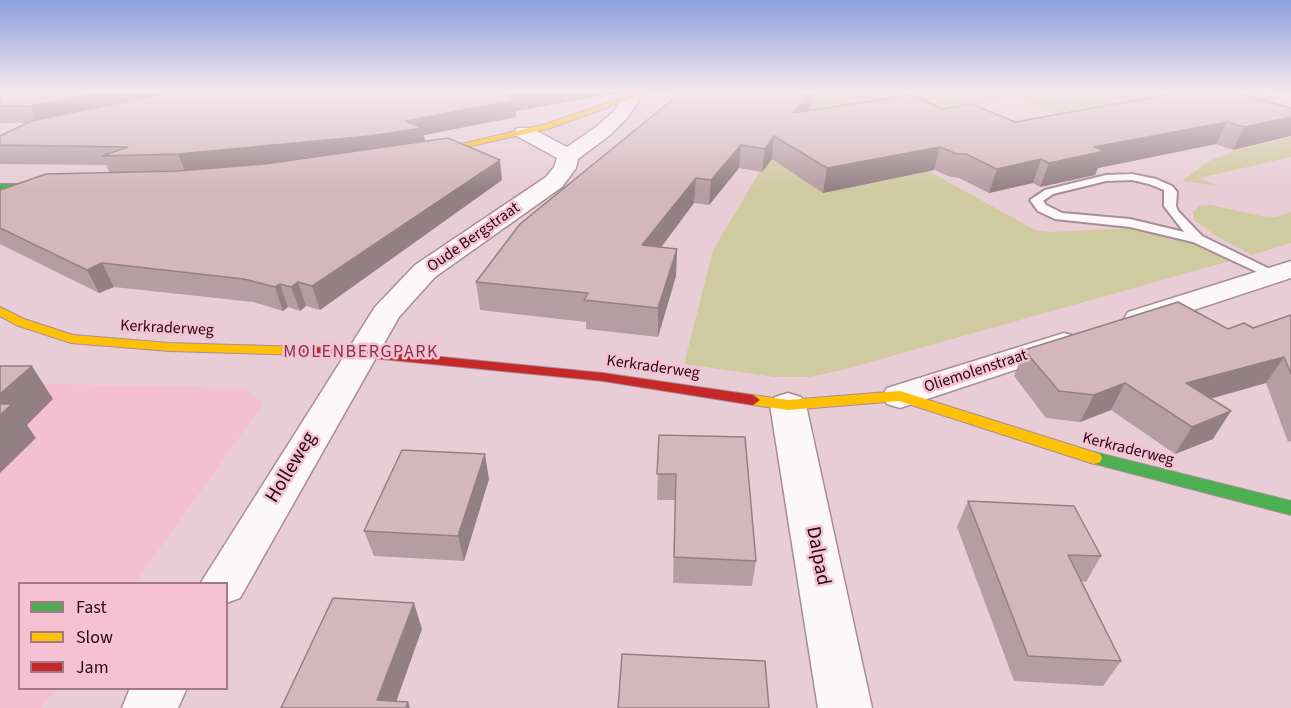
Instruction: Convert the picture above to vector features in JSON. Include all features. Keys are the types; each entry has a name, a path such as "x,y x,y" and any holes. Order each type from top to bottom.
{"street":[{"path":"409,156 552,124"},
{"name":"Oude Bergstraat","path":"361,353 386,313 425,271 554,182 565,168 568,156 609,124"},
{"path":"524,132 568,156"},
{"path":"0,187 68,186"},
{"name":"Oliemolenstraat","path":"900,396 1283,272"},
{"name":"Kerkraderweg","path":"0,311 20,322 71,339 169,347 361,353 603,377 788,405 900,396 1065,450 1291,508"},
{"name":"Holleweg","path":"224,582 361,353"},
{"name":"Dalpad","path":"788,405 845,708"},
{"path":"149,708 159,690"}],"lane":[{"path":"1197,238 1173,212 1170,206 1171,192 1168,188 1142,178 1106,178 1049,192 1036,200 1042,208 1059,216 1130,223 1197,238 1283,272"}],"shaded area":[{"path":"788,124 859,124 871,139 1035,230 1050,232 1132,228 1157,230 1184,238 1230,261 842,370 809,377 774,377 684,364 713,250"},
{"path":"1082,124 1169,124 1092,128"},
{"path":"1291,137 1291,157 1200,178 1218,186 1182,181 1209,161 1234,151"},
{"path":"1211,205 1261,216 1276,217 1291,212 1291,243 1252,255 1216,236 1194,220 1193,211 1200,206"},
{"path":"0,383 245,388 263,404 136,582 18,582 18,690 55,690 41,708 0,708"}],"building":[{"path":"25,124 413,124 422,128 369,136 178,154 102,156 128,147 0,145 0,136"},
{"path":"643,124 1216,124 1094,147 1105,151 1049,163 1041,159 997,169 966,154 957,154 940,147 827,168 774,136 765,149 741,145 711,180 696,178 642,245 677,249 658,308 584,300 588,293 476,282 520,224"},
{"path":"1234,124 1258,124 1244,127"},
{"path":"448,138 500,160 312,286 298,282 291,287 280,284 275,287 244,279 102,263 87,270 0,228 0,190 46,174 178,171 265,164"},
{"path":"1178,302 1228,329 1244,323 1253,328 1291,315 1291,374 1284,357 1186,383 1231,411 1192,427 1125,383 1094,395 1059,391 1024,350"},
{"path":"0,366 32,366 0,394"},
{"path":"0,404 12,404 0,415"},
{"path":"659,435 745,437 756,561 674,557 676,474 657,474"},
{"path":"402,450 485,454 458,536 364,531"},
{"path":"968,501 1074,506 1101,556 1068,555 1121,661 1028,656"},
{"path":"333,598 414,603 377,700 408,702 406,708 281,708"},
{"path":"622,654 765,661 769,708 618,708"}],"traffic: fast":[{"path":"0,187 55,187"},
{"path":"1094,458 1291,508"}],"traffic: slow":[{"path":"423,154 554,124"},
{"path":"0,311 20,322 71,339 169,347 305,351"},
{"path":"753,400 788,405 900,396 1094,458"}],"traffic: jam":[{"path":"305,351 361,353 603,377 753,400"}],"district":[{"name":"MOLENBERGPARK","path":"361,353"}]}
